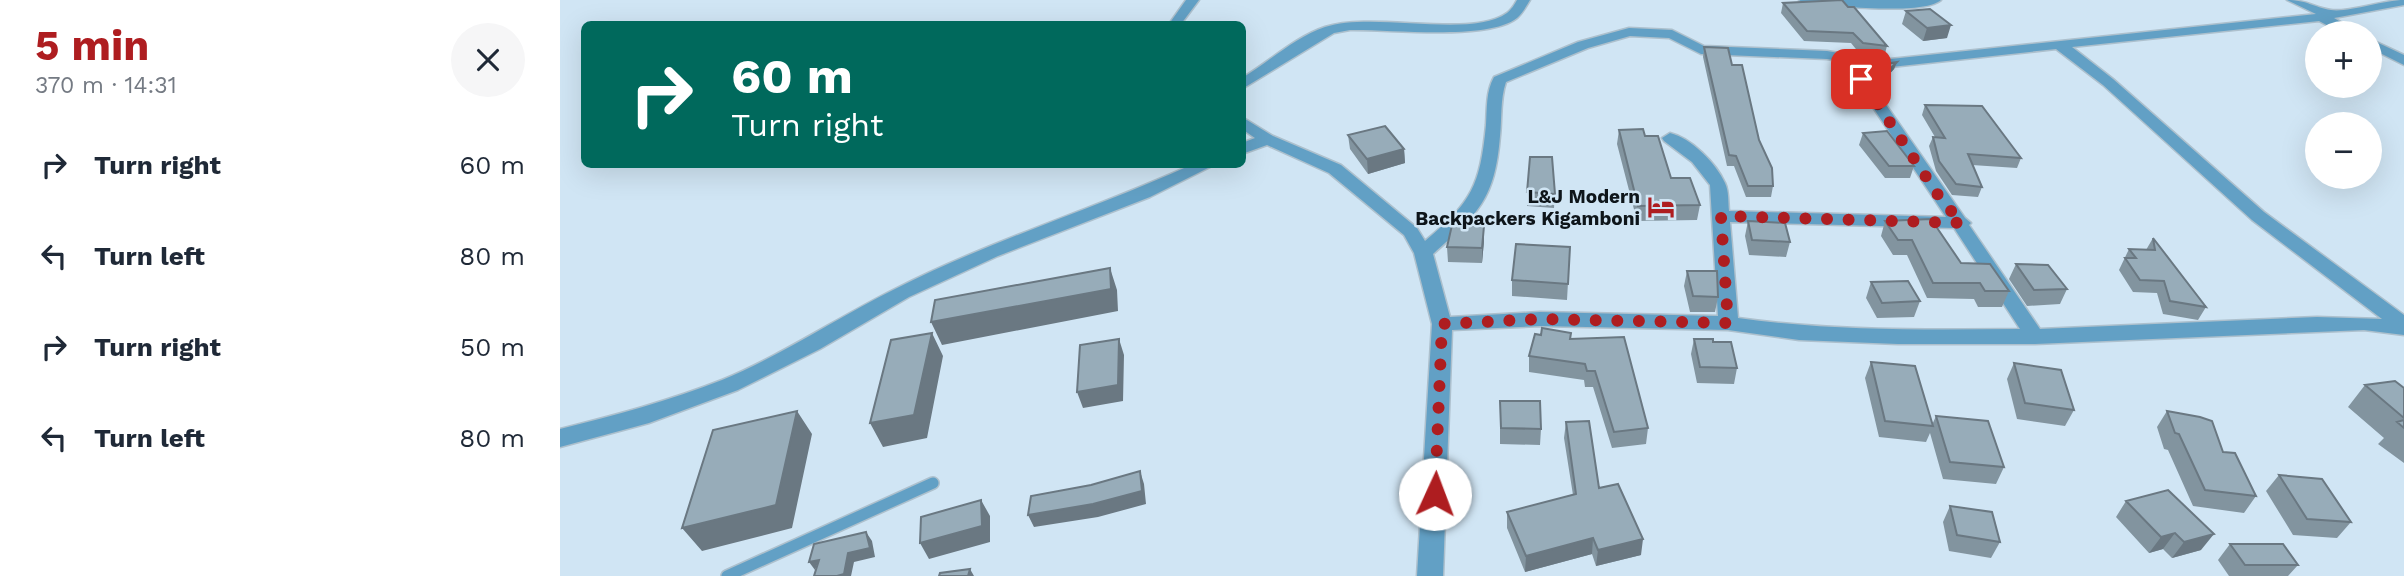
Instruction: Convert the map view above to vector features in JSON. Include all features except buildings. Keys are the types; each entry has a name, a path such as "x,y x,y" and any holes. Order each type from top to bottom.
{"street":[{"path":"1177,21 1193,0"},
{"path":"1246,82 1329,30 1346,26 1473,27 1496,24 1510,19 1521,10 1524,0"},
{"path":"1805,0 1899,5 1935,0"},
{"path":"2293,0 2334,21"},
{"path":"2035,337 1962,223 1942,201 1861,79 1863,69 1881,64 2326,16 2404,1"},
{"path":"1423,253 1457,222 1480,194 1487,166 1496,89 1499,80 1506,75 1629,32 1672,34 1701,50 1827,55 1881,64"},
{"path":"2059,44 2108,82 2258,216 2404,327"},
{"path":"2382,49 2404,61"},
{"path":"1246,125 1267,139 1335,169 1403,225 1423,253 1442,324 1430,576"},
{"path":"1670,138 1709,169 1718,185 1728,323"},
{"path":"1246,147 1267,139"},
{"path":"560,438 640,417 730,385 813,344 902,293 991,252 1144,193 1199,168"},
{"path":"1721,216 1962,223"},
{"path":"1442,324 1540,319 1728,323 1799,333 1898,337 2035,337 2364,323 2404,327"}],"lane":[{"path":"727,576 933,483"}],"place":[{"name":"L&J Modern Backpackers Kigamboni","path":"1661,207"}],"route":[{"path":"1435,494 1442,324 1540,319 1728,323 1721,216 1962,223 1942,201 1861,79"}]}
